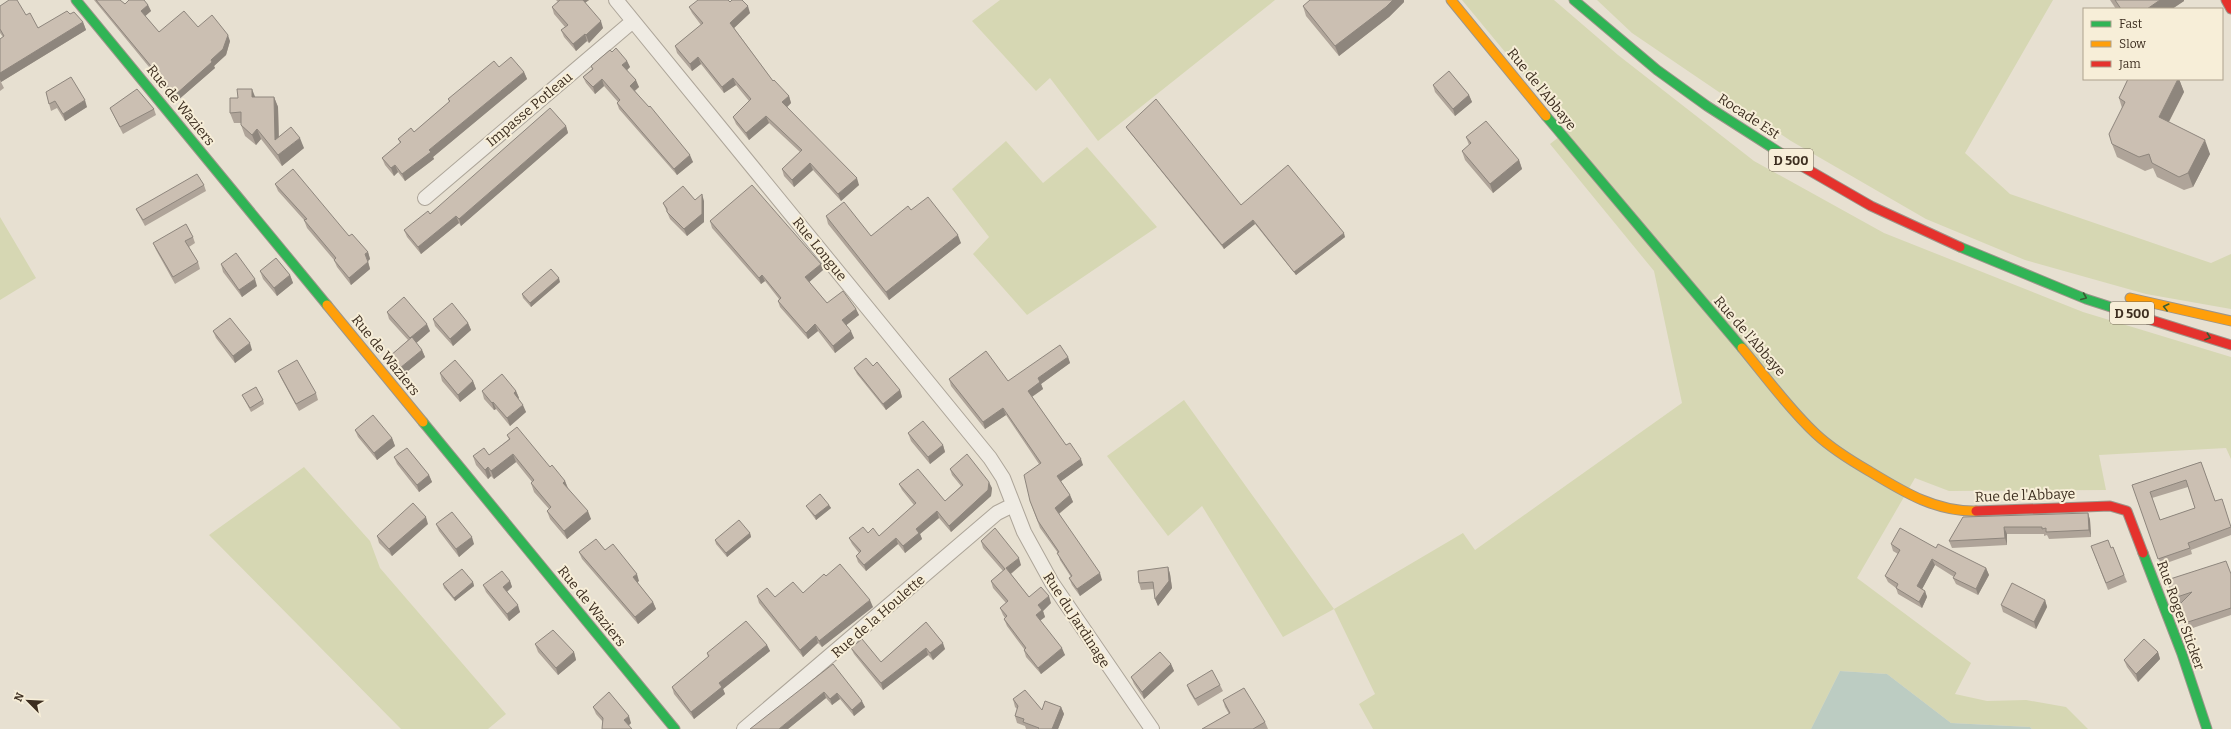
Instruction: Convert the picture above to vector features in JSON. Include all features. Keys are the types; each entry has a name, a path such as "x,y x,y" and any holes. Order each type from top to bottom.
{"street":[{"name":"Rue de Waziers","path":"76,0 675,729"},
{"name":"Rue Longue","path":"616,0 990,458 1003,478 1013,504"},
{"name":"Rue de l'Abbaye","path":"1451,0 1609,193 1809,427 1828,445 1903,492 1945,509 1964,511 2110,506 2127,511"},
{"name":"Rocade Est","path":"1574,0 1657,70 1732,123 1811,172 1903,221 1989,260 2035,277"},
{"path":"2226,0 2231,9"},
{"name":"Impasse Potleau","path":"425,198 633,21"},
{"name":"D 500","path":"2035,277 2081,286"},
{"name":"D 500","path":"2035,277 2098,303 2231,345"},
{"name":"D 500","path":"2119,295 2231,321"},
{"name":"Rue de la Houlette","path":"744,729 997,513 1013,504"},
{"name":"Rue du Jardinage","path":"1013,504 1031,545 1059,594 1152,729"},
{"name":"Rue Roger Sticker","path":"2127,511 2182,654 2207,729"}],"green space":[{"path":"1000,0 1275,0 1098,141 1050,78 1036,91 972,21"},
{"path":"1462,0 1554,0 1618,55 1754,161 1884,233 2083,312 2231,357 2231,459 2226,448 2099,455 2106,490 1949,491 1915,478 1857,578 1971,663 1955,694 1987,701 2026,700 2066,707 2088,729 2032,729 2030,727 1951,723 1887,674 1840,671 1811,729 1373,729 1359,704 1375,694 1334,609 1463,533 1475,550 1682,403 1654,271 1550,144 1569,129"},
{"path":"1597,0 2053,0 1965,153 2010,194 2211,263 2231,254 2231,309 2146,294 2025,260 1926,219 1791,141 1632,33"},
{"path":"1006,141 1043,183 1087,147 1157,227 1027,315 973,254 989,237 952,189"},
{"path":"0,217 36,278 0,300"},
{"path":"1184,400 1334,609 1283,637 1202,506 1168,536 1107,456"},
{"path":"304,467 370,541 380,568 506,714 488,729 401,729 209,535"}],"shaded area":[{"path":"1840,671 1887,674 1951,723 2030,727 2032,729 1811,729"}],"building":[{"path":"9,0 17,0 26,15 30,13 38,28 67,11 70,14 74,12 83,22 0,73 0,39 4,36 0,29 0,6"},
{"path":"96,0 120,0 125,4 129,0 144,0 148,5 141,11 159,32 184,11 198,27 212,15 228,35 223,49 211,60 212,62 175,95"},
{"path":"560,0 583,0 601,21 586,35 585,34 573,44 561,30 568,25 552,7"},
{"path":"698,0 728,0 730,2 732,0 742,0 748,6 730,23 773,81 774,80 789,96 782,102 857,178 838,194 810,163 792,180 782,169 802,150 766,116 746,133 733,117 751,99 733,78 722,87 698,57 690,64 675,46 703,23 689,7"},
{"path":"1310,0 1393,0 1335,46 1303,6"},
{"path":"2115,0 2160,0 2148,8 2120,8"},
{"path":"616,48 627,61 622,65 636,80 630,86 649,107 650,106 690,155 674,169 617,103 620,100 602,79 593,87 583,77 593,69 591,66 610,50 612,52"},
{"path":"511,57 524,72 429,150 431,152 402,174 395,165 391,168 382,158 401,142 398,139 411,128 414,132 450,101 448,99 494,61 499,67"},
{"path":"1449,71 1469,95 1453,109 1433,85"},
{"path":"71,77 85,100 63,114 55,101 49,104 46,92"},
{"path":"2128,80 2178,80 2159,117 2205,140 2188,173 2179,177 2152,163 2149,154 2139,157 2112,144 2109,134 2125,102 2119,98"},
{"path":"137,89 154,109 120,127 110,108"},
{"path":"237,89 252,89 252,97 274,97 275,140 291,127 300,138 278,155 257,129 252,135 241,125 241,112 230,113 230,98 238,98"},
{"path":"1156,99 1241,205 1288,165 1344,233 1294,272 1253,220 1222,245 1126,127"},
{"path":"550,108 566,126 459,219 456,216 418,247 404,230 428,211 430,214"},
{"path":"1486,121 1519,160 1490,184 1462,151 1471,143 1466,137"},
{"path":"293,169 349,236 352,234 368,252 365,254 368,262 349,278 334,260 336,258 304,220 307,219 275,184"},
{"path":"197,174 204,185 143,220 136,209"},
{"path":"752,185 821,264 805,277 827,303 843,291 856,309 842,320 851,331 833,346 815,324 806,333 778,301 781,298 762,275 759,278 710,221"},
{"path":"683,186 695,200 702,194 702,214 684,229 667,212 667,209 663,203"},
{"path":"928,197 958,235 886,292 826,216 844,202 871,236 908,206 911,210"},
{"path":"186,224 193,237 185,241 198,262 173,277 153,243"},
{"path":"236,253 255,279 239,290 221,264"},
{"path":"276,258 290,275 274,288 260,271"},
{"path":"551,269 559,278 530,303 522,294"},
{"path":"404,297 427,324 410,338 387,312"},
{"path":"452,303 468,323 450,339 433,319"},
{"path":"230,318 250,343 233,356 213,331"},
{"path":"412,337 422,350 400,368 390,356"},
{"path":"1060,345 1068,357 1038,378 1040,382 1028,391 1066,445 1070,443 1081,459 1057,476 1070,495 1055,508 1100,573 1077,589 1069,578 1072,576 1057,553 1059,552 1038,521 1030,501 1024,475 1041,463 1003,408 983,422 949,379 986,351 1008,381"},
{"path":"866,358 873,366 877,362 900,390 883,404 854,368"},
{"path":"297,360 316,393 296,404 278,371"},
{"path":"455,360 473,381 458,395 440,373"},
{"path":"502,374 516,391 514,393 523,405 507,418 482,391"},
{"path":"256,387 263,400 250,408 242,395"},
{"path":"373,415 392,438 374,453 355,430"},
{"path":"923,421 943,445 928,457 908,433"},
{"path":"517,427 550,467 552,465 565,481 563,483 588,511 564,531 547,511 551,507 531,483 534,480 513,454 491,471 488,467 485,470 473,456 484,448 489,455 510,439 507,435"},
{"path":"407,448 429,475 417,485 394,457"},
{"path":"967,454 989,482 988,490 949,526 937,511 916,529 919,533 903,546 896,538 864,565 856,556 861,551 849,538 863,527 868,533 873,528 879,536 916,503 899,484 918,469 945,501 963,485 950,469"},
{"path":"2201,462 2215,501 2222,499 2231,527 2188,543 2190,548 2158,559 2132,485","holes":["2186,480 2195,508 2160,520 2150,492"]},
{"path":"820,494 829,505 815,516 806,506"},
{"path":"413,503 426,517 389,549 377,536"},
{"path":"452,512 472,537 456,549 436,524"},
{"path":"2088,513 2089,530 2046,532 2046,528 2042,529 2042,527 2004,527 2005,538 1949,541 1963,517"},
{"path":"739,520 750,533 726,553 715,540"},
{"path":"995,528 1019,558 1006,568 1029,597 1041,587 1049,596 1038,605 1042,610 1036,615 1062,648 1038,668 1024,650 1026,648 1004,619 1007,616 1000,608 1008,601 991,581 1005,569 981,541"},
{"path":"1900,528 1936,548 1938,544 1986,568 1976,589 1953,578 1956,573 1932,559 1917,586 1925,591 1919,602 1896,588 1898,584 1885,576 1900,550 1891,544"},
{"path":"596,539 605,550 613,544 637,574 633,577 653,602 635,617 579,552"},
{"path":"2108,540 2111,548 2113,547 2124,575 2106,583 2091,546"},
{"path":"2226,561 2231,574 2231,608 2185,623 2178,606 2192,592 2174,598 2167,580"},
{"path":"840,564 870,600 819,641 816,636 800,650 757,596 767,588 775,597 793,582 803,593 824,574 826,576"},
{"path":"1168,567 1169,581 1155,599 1153,582 1139,583 1138,571"},
{"path":"462,569 473,582 454,598 443,584"},
{"path":"502,571 510,581 503,587 518,605 507,614 483,585"},
{"path":"2012,583 2045,600 2034,622 2001,605"},
{"path":"746,621 767,645 719,683 722,687 691,712 672,687 709,656 707,653"},
{"path":"926,622 943,643 930,653 926,648 881,683 851,648 862,639 881,662"},
{"path":"553,630 574,652 556,668 535,644"},
{"path":"2144,639 2158,652 2136,674 2124,660"},
{"path":"1160,652 1171,664 1142,692 1131,677"},
{"path":"833,664 862,701 852,710 837,693 830,699 824,692 779,729 750,729"},
{"path":"1212,670 1220,685 1195,699 1187,685"},
{"path":"1244,688 1265,722 1253,729 1202,729 1230,713 1223,700"},
{"path":"1025,690 1042,710 1045,701 1061,707 1052,729 1038,729 1039,728 1023,722 1024,719 1015,716 1018,706 1013,699"},
{"path":"609,692 629,716 624,720 632,729 602,729 603,718 593,707"}],"traffic: fast":[{"path":"76,0 327,305"},
{"path":"1574,0 1657,70 1707,106 1793,161"},
{"path":"1546,116 1742,348"},
{"path":"1960,247 2086,299 2148,319"},
{"path":"423,422 675,729"},
{"path":"2143,553 2182,654 2207,729"}],"traffic: slow":[{"path":"1451,0 1546,116"},
{"path":"2130,298 2231,321"},
{"path":"327,305 423,422"},
{"path":"1742,348 1796,414 1828,445 1894,486 1920,499 1947,508 1976,511"}],"traffic: jam":[{"path":"2226,0 2231,9"},
{"path":"1793,161 1871,206 1960,247"},
{"path":"2148,319 2231,345"},
{"path":"1976,511 2110,506 2127,511 2143,553"}]}
